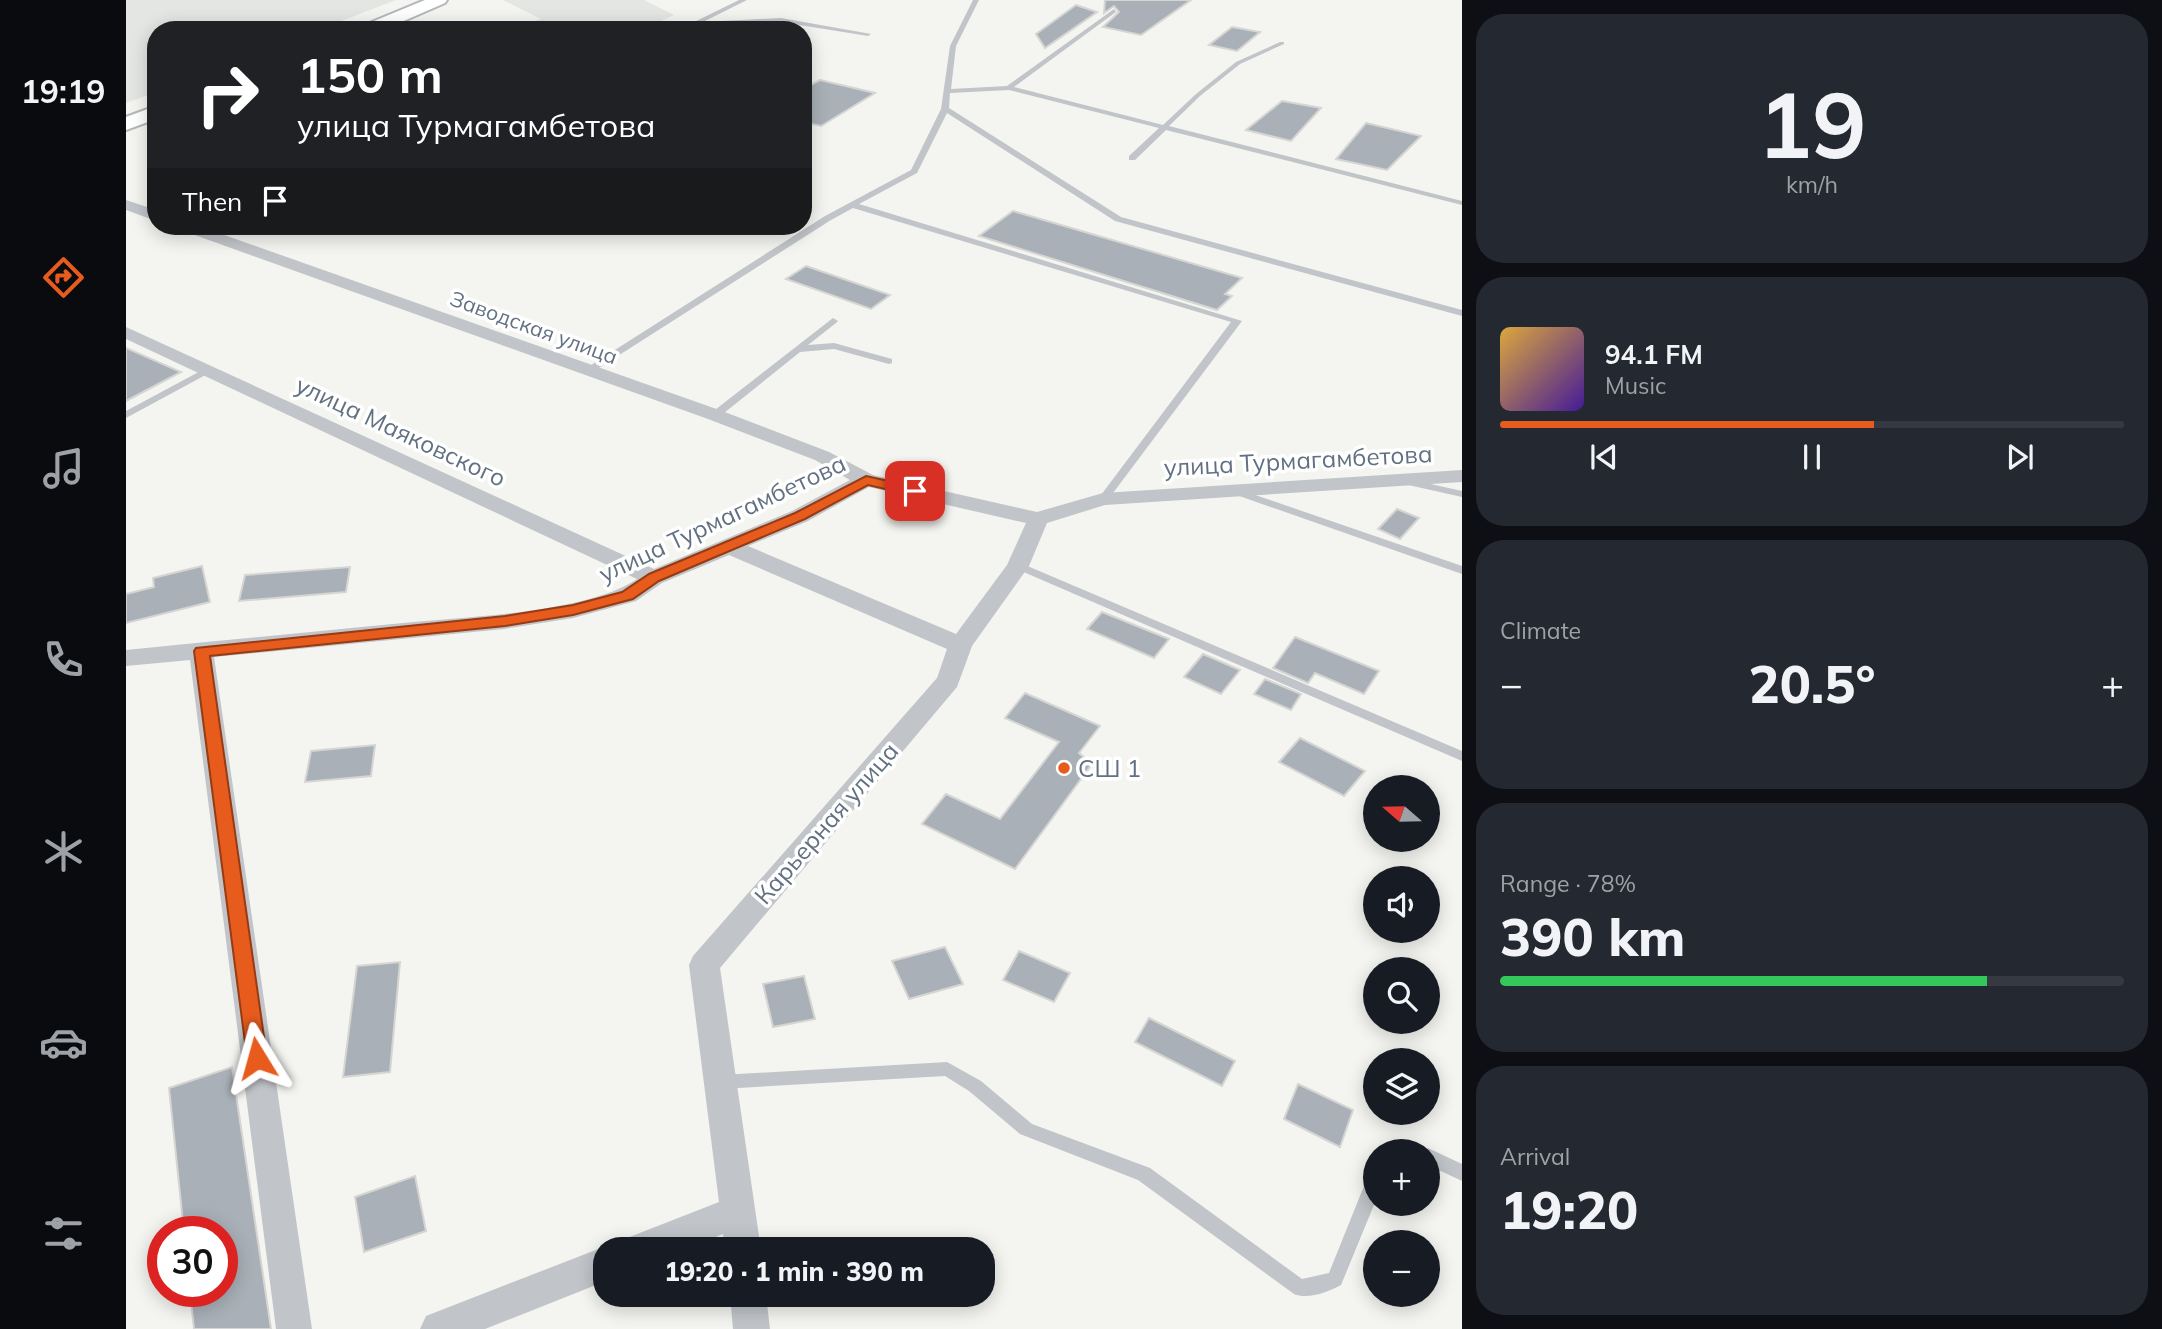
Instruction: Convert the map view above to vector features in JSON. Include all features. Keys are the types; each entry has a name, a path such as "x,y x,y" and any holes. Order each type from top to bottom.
{"main road":[{"path":"392,21 439,0"},
{"path":"126,124 147,116"}],"street":[{"path":"126,205 147,213"},
{"name":"Заводская улица","path":"209,235 715,415 822,456 866,480"},
{"name":"улица Маяковского","path":"126,332 654,578"},
{"name":"улица Турмагамбетова","path":"126,658 505,621 628,596 654,578 800,516 866,480 1038,519 1103,499 1462,476"},
{"name":"Карьерная улица","path":"742,1237 704,965 948,681 960,645 1018,566 1038,519"},
{"path":"730,547 960,645"},
{"path":"201,651 294,1329"},
{"path":"673,1237 739,1211"},
{"path":"439,1329 593,1268"},
{"path":"749,1307 751,1329"}],"lane":[{"path":"699,21 744,0"},
{"path":"812,230 914,171 945,109 953,46 976,0"},
{"path":"1009,88 1114,11"},
{"path":"759,21 787,21"},
{"path":"812,25 868,34"},
{"path":"1132,158 1198,95 1238,62 1282,43"},
{"path":"947,91 1009,88 1462,203"},
{"path":"945,109 1118,219 1462,313"},
{"path":"852,205 1237,321 1103,499"},
{"path":"588,371 804,235"},
{"path":"715,415 833,321"},
{"path":"796,349 834,346 889,360"},
{"path":"126,415 208,370"},
{"path":"1404,481 1462,494"},
{"path":"1231,490 1462,570"},
{"path":"1018,566 1462,756"},
{"path":"721,1082 947,1069 975,1086 1026,1129 1144,1174 1300,1288 1325,1284 1335,1279 1363,1209"},
{"path":"1440,1162 1462,1173"}],"shaded area":[{"path":"126,0 396,0 341,21 147,21 147,95 126,103"},
{"path":"503,0 644,0 674,15 661,21 535,21 541,19"}],"building":[{"path":"1105,0 1191,0 1141,35 1103,27 1119,12 1114,6 1104,13"},
{"path":"1076,5 1097,12 1045,48 1036,34"},
{"path":"1232,27 1260,32 1237,51 1209,45"},
{"path":"820,80 875,93 821,126 812,124 812,84"},
{"path":"1282,101 1321,108 1291,141 1246,130"},
{"path":"1366,123 1421,136 1387,170 1336,159"},
{"path":"1013,211 1242,278 1225,294 1232,296 1217,310 979,236"},
{"path":"806,266 890,295 871,309 786,279"},
{"path":"126,348 181,372 126,401"},
{"path":"1397,509 1419,518 1400,539 1378,529"},
{"path":"202,566 210,602 126,623 126,594 154,587 153,578"},
{"path":"350,567 346,592 239,601 245,575"},
{"path":"1102,612 1169,639 1154,658 1087,629"},
{"path":"1295,637 1379,671 1364,694 1315,673 1308,683 1273,668"},
{"path":"1203,654 1240,670 1221,694 1184,677"},
{"path":"1265,679 1301,694 1291,710 1254,694"},
{"name":"СШ 1","path":"1025,693 1100,726 1079,753 1092,764 1015,869 922,824 946,794 1000,819 1059,742 1005,718"},
{"path":"1300,738 1365,771 1344,796 1279,762"},
{"path":"375,745 371,776 305,782 311,751"},
{"path":"945,947 963,984 909,999 892,961"},
{"path":"1019,951 1070,973 1054,1002 1003,980"},
{"path":"400,962 390,1072 343,1077 357,966"},
{"path":"804,976 815,1019 773,1027 763,984"},
{"path":"1149,1018 1235,1061 1222,1086 1135,1042"},
{"path":"232,1067 271,1329 194,1329 192,1307 238,1307 238,1216 182,1216 169,1088"},
{"path":"1298,1084 1353,1110 1340,1147 1284,1119"},
{"path":"415,1176 426,1231 364,1252 355,1197"}],"place":[{"name":"СШ 1","path":"1064,768"}],"route":[{"path":"257,1058 201,651 505,621 573,610 628,596 654,578 800,516 866,480 915,491"}]}
